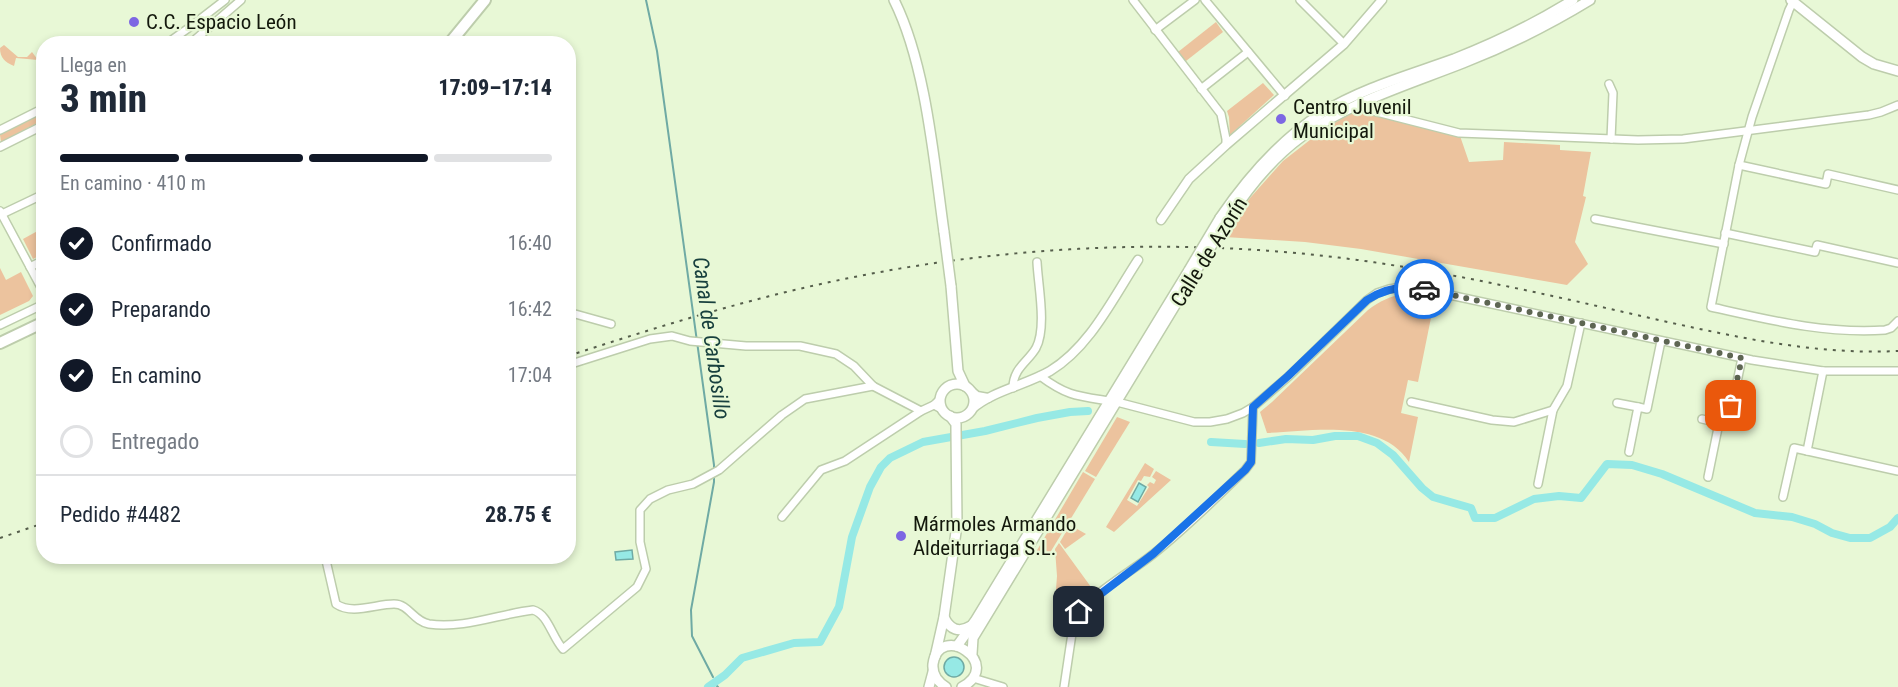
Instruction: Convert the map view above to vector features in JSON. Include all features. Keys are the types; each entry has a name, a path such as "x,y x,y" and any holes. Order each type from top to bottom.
{"main road":[{"path":"456,36 485,0"},
{"path":"894,0 912,48 923,95 951,286 958,370 955,379 942,392 942,408 956,424 957,525 944,617 928,687"},
{"name":"Calle de Azorín","path":"973,678 976,666 972,654 973,638 1239,190 1257,168 1276,149 1323,113 1377,87 1507,36 1573,0"},
{"name":"Calle de Azorín","path":"1224,218 1277,158 1300,138 1357,104 1515,42 1590,0"},
{"path":"1792,1 1862,57 1874,64 1898,71"},
{"path":"0,343 36,326"},
{"path":"956,434 960,420 972,409 974,398 958,370"},
{"path":"948,386 955,384 968,388"},
{"name":"Calle de Azorín","path":"956,646 971,626 1113,401"},
{"path":"942,408 963,416"},
{"path":"944,617 947,624 954,629 965,629 971,626"},
{"path":"944,617 944,630 947,637 956,646 972,654"},
{"path":"935,657 944,648 956,646"},
{"path":"933,672 940,683 946,687"},
{"path":"962,687 973,678"}],"street":[{"path":"177,36 225,0"},
{"path":"199,36 241,0"},
{"path":"1133,0 1221,114 1226,145"},
{"path":"1155,30 1194,0"},
{"path":"1205,0 1285,96"},
{"path":"1300,0 1344,44"},
{"path":"1161,220 1189,179 1344,44 1382,0"},
{"path":"1792,1 1739,165 1711,307 1797,326 1877,331 1885,330 1897,323"},
{"path":"1201,89 1248,52"},
{"path":"1609,84 1613,93 1611,139"},
{"path":"1357,104 1361,108 1458,133 1611,139 1683,139 1748,132 1869,115 1898,105"},
{"path":"0,130 36,112"},
{"path":"0,147 36,129"},
{"path":"1739,165 1826,184 1828,174 1898,190"},
{"path":"36,198 1,213 36,278"},
{"path":"1595,219 1724,244"},
{"path":"1725,233 1815,252 1817,245 1898,263"},
{"path":"972,409 988,398 1040,376 1069,358 1098,322 1137,260"},
{"path":"1013,388 1019,367 1036,347 1041,328 1037,262"},
{"path":"30,267 36,264"},
{"path":"1040,376 1062,392 1078,396 1113,401 1194,422 1227,419 1253,407 1367,300 1377,293 1402,287 1417,288 1742,358 1823,371 1898,371"},
{"path":"0,325 36,308"},
{"path":"576,314 611,324"},
{"path":"1538,484 1553,410 1567,386 1581,323"},
{"path":"576,362 650,339 672,336 690,341 746,346 800,346 836,354 854,366 873,386 921,411"},
{"path":"1617,403 1647,409 1661,341"},
{"path":"1702,419 1728,425 1742,358"},
{"path":"1807,451 1823,371"},
{"path":"327,564 336,604 340,607 349,609 396,604 404,606 416,620 427,624 465,623 533,610 544,616 555,640 563,649 637,587 646,569 640,542 640,510 650,499 668,490 693,484 719,470 782,415 805,399 873,386"},
{"path":"968,388 977,396 988,398"},
{"path":"1411,402 1492,420 1514,422 1553,410"},
{"path":"1064,687 1074,620 1079,612 1153,554 1245,470 1251,462 1253,407"},
{"path":"1629,452 1638,407"},
{"path":"782,517 821,470 845,461 921,411 942,408"},
{"path":"1708,477 1719,423"},
{"path":"1783,497 1794,448 1898,471"},
{"path":"973,678 1002,687"}],"shaded area":[{"path":"1216,22 1223,32 1186,61 1178,52"},
{"path":"4,45 18,57 27,57 32,52 36,60 16,58 14,66 2,57 0,48"},
{"path":"1263,83 1274,95 1230,135 1227,111"},
{"path":"1361,108 1459,133 1469,162 1503,160 1504,142 1560,145 1560,150 1591,152 1583,196 1586,197 1575,242 1588,264 1567,285 1361,249 1305,242 1225,237 1250,198 1283,161 1324,129"},
{"path":"36,117 36,124 1,142 0,135"},
{"path":"36,232 36,258 33,259 23,239"},
{"path":"0,268 6,280 21,272 33,296 29,301 0,315"},
{"path":"1405,294 1435,298 1418,382 1408,380 1401,413 1418,417 1409,462 1397,448 1363,433 1324,430 1267,433 1260,412 1368,310 1385,299"},
{"path":"1117,417 1130,422 1096,477 1085,471"},
{"path":"1145,463 1154,469 1150,477 1144,476 1141,481 1138,480 1127,500 1137,506 1149,487 1147,485 1150,482 1154,484 1156,480 1152,477 1156,471 1171,480 1114,532 1106,527"},
{"path":"1083,472 1095,479 1048,556 1036,552"},
{"path":"1070,525 1086,534 1065,549 1060,542"},
{"path":"1059,543 1091,587 1090,594 1072,610 1065,633 1054,616 1057,576 1055,549"}],"water":[{"path":"1139,483 1146,487 1138,502 1131,498"},
{"path":"632,550 633,559 616,560 615,552"},
{"path":"954,657 961,660 964,667 961,674 954,677 947,674 944,667 947,660"}],"waterway":[{"name":"Canal de Carbosillo","path":"646,0 657,51 714,465 714,482 691,610 692,636 713,677"},
{"path":"708,687 725,675 742,658 794,643 820,642 839,607 852,537 870,487 881,467 890,458 923,442 985,431 1037,418 1088,411"},
{"path":"1259,443 1286,439 1313,440 1335,436 1358,436 1377,443 1393,455 1433,497 1471,508 1475,518 1495,518 1534,499 1559,496 1581,498 1607,464 1632,465 1662,474 1755,513 1792,517 1850,538 1870,538 1890,527 1898,518"},
{"path":"1211,442 1245,444"}],"railway":[{"path":"576,353 698,316 830,282 902,268 974,258 1119,247 1265,250 1338,257 1474,280 1780,344 1868,352 1898,351"},
{"path":"0,538 36,526"}],"way so far":[{"path":"1424,289 1742,358 1731,406"}],"place":[{"name":"C.C. Espacio León","path":"134,22"},
{"name":"Centro Juvenil Municipal","path":"1281,119"},
{"name":"Mármoles Armando Aldeiturriaga S.L.","path":"901,536"}],"route":[{"path":"1079,612 1153,554 1245,470 1251,462 1253,407 1367,300 1389,289 1402,287 1424,289"}]}
